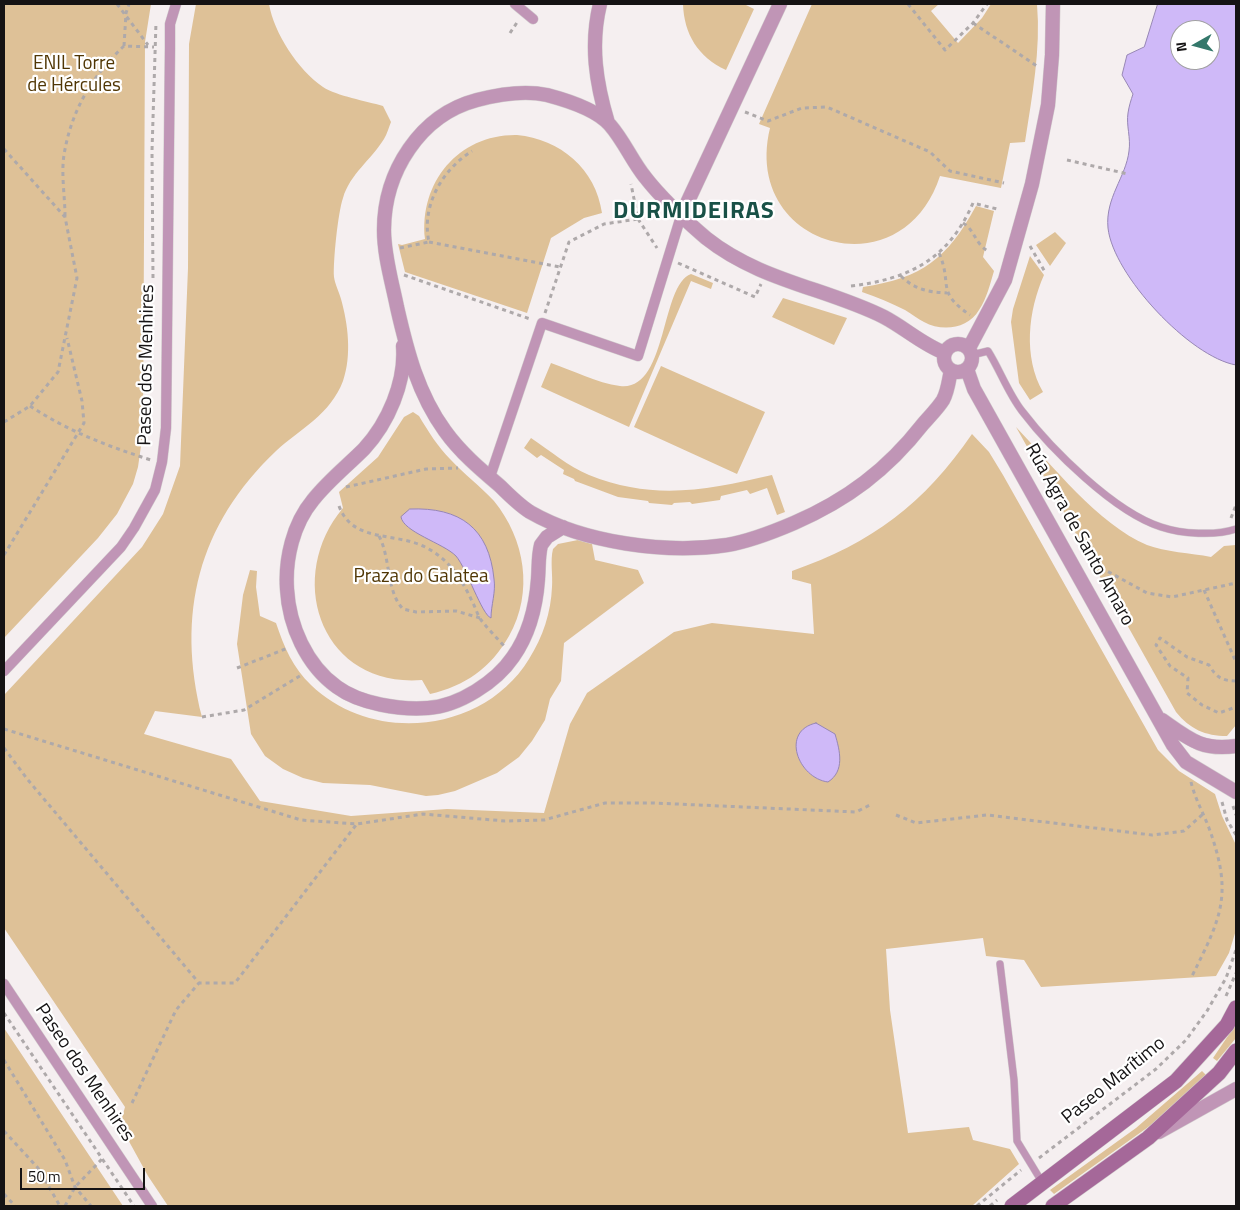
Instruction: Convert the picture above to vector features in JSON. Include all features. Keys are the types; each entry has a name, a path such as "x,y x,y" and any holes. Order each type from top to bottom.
{"main road":[{"path":"1012,1206 1176,1081 1227,1025 1230,1004"},
{"path":"1057,1205 1148,1138 1219,1073 1236,1051"}],"street":[{"name":"Paseo dos Menhires","path":"4,671 121,546 144,513 155,490 162,462 166,428 170,24 176,4"},
{"path":"515,4 533,19"},
{"path":"600,4 596,18 594,57 598,91 608,123 645,178 681,216 710,241 766,274 884,317 934,349 945,353"},
{"path":"490,477 542,323 638,356 681,216 780,4"},
{"path":"970,352 1005,280 1032,184 1048,105 1052,55 1053,4"},
{"path":"608,123 573,104 545,95 513,92 464,103 443,114 422,131 405,154 394,177 384,229 387,261 400,321 415,374 425,399 445,432 466,456 527,510 563,527 634,546 726,545 764,536 828,508 864,484 902,451 944,398 951,370"},
{"path":"400,321 404,354 398,386 390,409 379,430 365,447 312,501 296,531 291,547 287,589 290,614 298,637 323,675 338,688 362,699 388,706 428,708 453,701 478,690 513,658 525,637 534,617 540,545 547,537 563,527"},
{"path":"955,344 963,344 970,352 972,362 967,369 959,372 951,370 945,362 945,353 955,344"},
{"name":"Rúa Agra de Santo Amaro","path":"967,369 974,389 1173,745 1186,762 1236,792"},
{"name":"Rúa Agra de Santo Amaro","path":"1160,719 1191,741 1209,748 1236,746"},
{"name":"Paseo dos Menhires","path":"4,984 152,1206"},
{"path":"1148,1138 1236,1089"}],"lane":[{"path":"970,352 988,351 1020,410 1070,466 1102,492 1160,527 1192,532 1236,529"},
{"path":"1000,964 1014,1080 1017,1141 1042,1182"}],"path":[{"path":"117,4 126,13 148,46"},
{"path":"4,422 30,406 58,372 77,278 65,217 64,156 73,119 87,89 105,65 124,46 126,13 129,4"},
{"path":"908,4 945,50 973,24 987,4"},
{"path":"153,287 154,46 156,20"},
{"path":"973,24 1038,67"},
{"path":"124,46 170,48"},
{"path":"737,109 768,121 802,108 827,106 930,152 950,172 1004,183"},
{"path":"4,149 65,217"},
{"path":"429,242 428,213 438,188 452,167 472,151"},
{"path":"1067,160 1128,174"},
{"path":"630,180 638,219 668,259 755,297 762,282"},
{"path":"849,286 876,283 901,276 924,264 939,253 963,223 973,203 997,209"},
{"path":"402,274 542,323 569,242 604,224 638,219"},
{"path":"963,223 970,227 978,246 988,250"},
{"path":"404,247 429,242 560,267"},
{"path":"1030,245 1045,272"},
{"path":"939,253 945,266 945,287 948,293 961,308 977,319"},
{"path":"901,276 910,286 928,292 948,293"},
{"path":"4,555 61,458 79,434 84,423 82,401 67,335"},
{"path":"30,406 59,425 103,445 139,456"},
{"path":"149,467 152,453"},
{"path":"338,488 358,486 426,470 462,468"},
{"path":"339,506 348,523 368,533 415,542 443,559 464,585 480,618 506,648"},
{"path":"379,536 389,561 392,590 403,609 416,612 456,610 480,618"},
{"path":"1084,558 1147,593 1172,597 1236,583"},
{"path":"1204,590 1236,662"},
{"path":"1236,681 1224,681 1214,674 1208,665 1187,657 1160,638 1156,645 1170,666 1188,678 1188,693 1202,705 1219,713 1236,707"},
{"path":"237,668 289,648"},
{"path":"202,717 244,710 305,673"},
{"path":"4,729 301,820 357,824 423,814 505,821 544,820 606,803 654,803 856,812 870,805"},
{"path":"4,748 28,780 199,983"},
{"path":"1186,762 1194,797 1203,814 1221,867 1222,906 1216,928 1192,976"},
{"path":"1220,793 1227,820 1236,835"},
{"path":"896,815 916,823 987,815 1152,836 1184,831 1203,814"},
{"path":"132,1103 176,1010 199,983 235,983 357,824"},
{"name":"Paseo Marítimo","path":"978,1206 1156,1069 1186,1040 1217,994 1236,950"},
{"path":"1230,1004 1236,974"},
{"path":"4,1013 134,1206"},
{"path":"4,1060 65,1160 75,1187 91,1206"},
{"path":"4,1131 38,1168 60,1206"},
{"path":"65,1206 75,1187 113,1148"},
{"path":"4,1194 16,1206"},
{"path":"990,1206 1001,1196"}],"green space":[{"name":"ENIL Torre de Hércules","path":"4,4 151,4 145,42 143,432 138,467 133,484 117,514 98,538 4,638"},
{"path":"196,4 269,4 276,27 288,50 314,80 336,93 383,106 391,122 379,147 346,189 339,214 334,277 341,299 348,340 346,371 343,381 331,403 323,412 276,451 249,479 228,509 211,541 200,573 193,607 192,642 195,679 202,717 155,711 144,734 231,759 260,801 351,816 447,809 544,813 570,724 587,693 674,632 712,623 814,634 811,584 792,579 792,571 847,548 894,518 935,481 972,434 989,452 1003,475 1158,750 1179,771 1215,794 1222,816 1236,845 1236,930 1229,953 1216,976 1041,987 1024,960 986,956 983,938 886,949 890,1010 908,1133 969,1127 973,1140 1010,1149 1019,1164 972,1206 168,1206 148,1176 120,1125 125,1107 4,928 4,695 142,547 163,514 180,466 188,268 189,44"},
{"path":"683,4 744,4 754,9 726,70 716,65 694,43 686,25"},
{"path":"812,4 939,4 931,11 958,43 982,18 991,4 1037,4 1037,56 1025,142 1010,143 1001,188 940,176 921,212 893,235 862,244 830,240 801,226 779,202 767,169 770,128 759,124"},
{"path":"517,135 548,143 573,159 584,170 592,183 602,213 584,218 551,238 527,313 405,272 398,244 402,245 425,239 425,218 429,199 436,181 447,165 461,152 477,143 496,137"},
{"path":"976,206 994,211 983,257 994,271 982,305 968,321 962,325 946,328 931,325 900,307 862,292 863,287 901,278 931,263 954,240"},
{"path":"1055,232 1066,243 1050,266 1036,245"},
{"path":"1030,256 1044,275 1034,304 1030,334 1032,364 1043,392 1030,400 1019,383 1011,322 1013,309"},
{"path":"691,274 713,283 711,289 691,281 629,427 541,387 551,363 611,384 620,386 636,383 647,373 655,356 674,297 681,282"},
{"path":"783,298 847,318 834,345 772,317"},
{"path":"661,366 765,412 737,474 634,427"},
{"name":"Praza do Galatea","path":"413,412 419,416 433,439 446,454 494,501 505,516 519,549 522,566 522,602 517,619 502,647 485,666 466,681 443,691 430,694 422,680 387,678 359,666 337,648 322,623 315,595 316,566 325,536 343,508 339,492 378,457 404,417"},
{"path":"1016,427 1094,509 1129,536 1154,547 1211,557 1224,546 1236,545 1236,725 1227,736 1212,735 1198,730 1187,723 1176,712"},
{"path":"531,438 582,472 613,483 636,488 681,490 703,488 772,475 785,512 777,515 767,488 750,494 747,490 721,496 720,500 692,504 690,502 674,503 672,505 649,503 648,501 618,497 575,481 563,474 564,470 541,455 537,458 524,448"},
{"path":"578,540 592,544 595,560 638,570 644,583 564,643 561,681 550,699 545,720 519,757 497,773 455,791 426,796 370,785 323,783 303,778 283,769 265,756 251,734 237,644 243,595 250,570 257,571 256,587 260,616 276,623 290,657 299,672 311,685 336,704 365,717 395,723 426,722 457,716 485,703 509,684 529,659 545,624 550,606 553,549 558,544"},
{"path":"1236,1024 1236,1038 1217,1061 1213,1058"},
{"path":"4,1028 123,1206 4,1206"},
{"path":"1202,1071 1206,1075 1151,1125 1054,1194 1050,1190 1136,1128"}],"shaded area":[{"path":"1158,4 1236,4 1236,365 1217,359 1197,347 1177,331 1139,290 1113,247 1108,228 1108,217 1113,197 1127,161 1129,146 1128,118 1133,94 1122,75 1127,55 1144,47"},
{"path":"410,509 428,509 444,512 469,524 478,534 486,546 494,579 491,618 483,609 456,556 416,533 403,522 401,517"},
{"path":"816,723 835,734 838,747 839,766 837,772 828,782 817,779 808,772 797,754 796,744 798,735 805,728"}],"district":[{"name":"DURMIDEIRAS","path":"694,212"}]}
